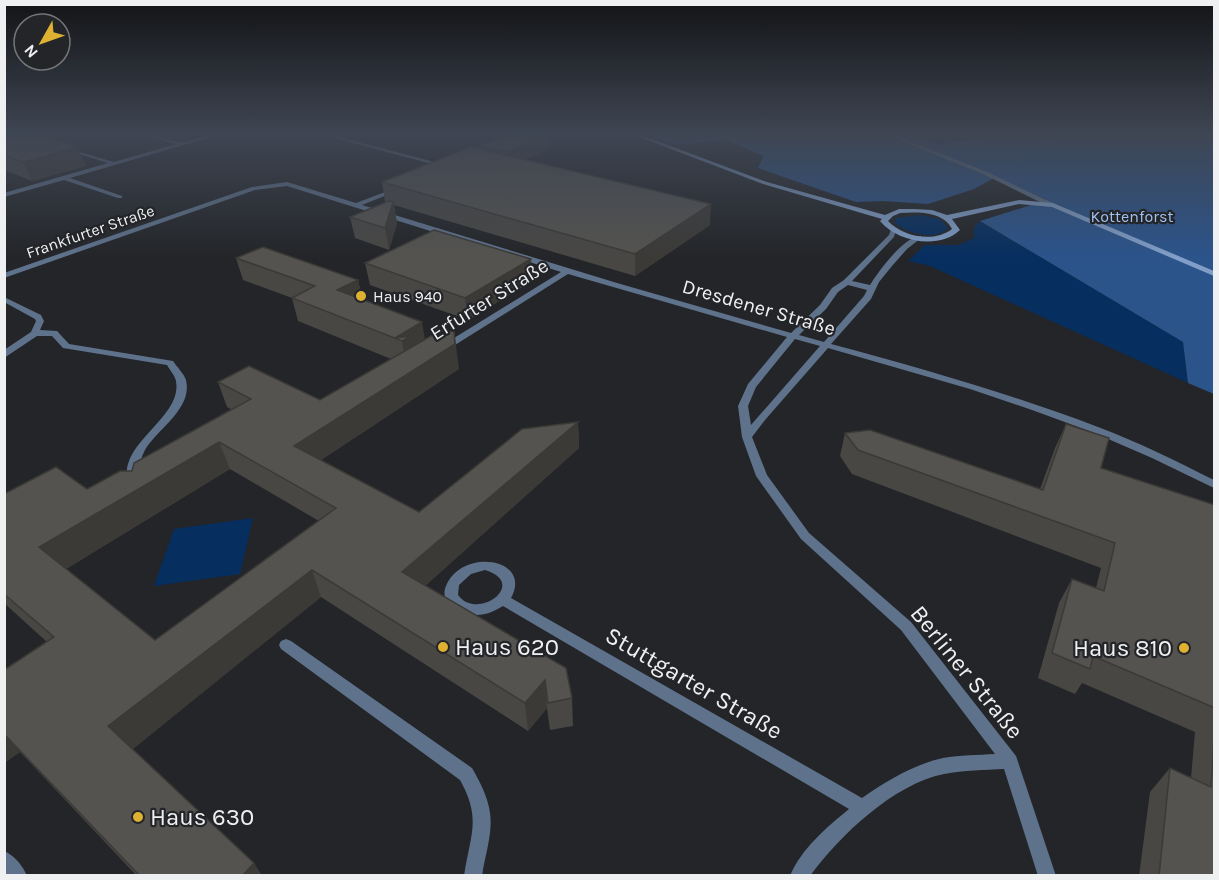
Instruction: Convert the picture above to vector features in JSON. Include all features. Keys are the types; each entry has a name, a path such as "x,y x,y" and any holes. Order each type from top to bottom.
{"street":[{"path":"747,176 885,217 899,211 910,211 946,218 1012,203 1053,204"},
{"path":"992,176 1215,274"},
{"path":"885,217 884,221 893,230 919,237 940,238 953,233 956,226 946,218"}],"lane":[{"path":"4,195 71,176"},
{"path":"65,178 120,197"},
{"name":"Dresdener Straße","path":"287,184 1074,421 1167,459 1215,484"},
{"name":"Frankfurter Straße","path":"4,276 254,188 287,184"},
{"path":"357,205 398,188"},
{"name":"Berliner Straße","path":"893,230 892,236 847,282 835,290 823,307 793,336 751,386 743,406 747,437 762,476 805,536 906,626 1010,761 1047,876"},
{"path":"467,240 479,234"},
{"path":"747,437 761,418 868,297 870,288 901,253 919,237"},
{"path":"880,248 901,253"},
{"name":"Erfurter Straße","path":"439,352 568,270"},
{"path":"847,282 870,288"},
{"path":"4,299 38,317 40,321 35,333 4,355"},
{"path":"35,333 54,333 66,346 170,363 181,373 184,385 180,402 144,442 132,467 132,481 140,494"},
{"name":"Stuttgarter Straße","path":"503,600 862,807"},
{"path":"286,645 466,774 477,792 484,817 473,876"},
{"path":"800,876 816,850 862,807 898,786 937,767 1010,761"},
{"path":"4,860 18,876"}],"shaded area":[{"path":"919,215 940,219 948,228 943,232 929,235 914,233 895,223 896,218"},
{"path":"980,221 1183,342 1188,383 930,266 908,261 925,245 959,245 974,238 974,227"},
{"path":"253,518 240,574 154,586 174,529"}],"green space":[{"name":"Kottenforst","path":"781,176 1214,176 1214,394 1188,383 1183,342 980,221 1047,200 996,177 974,189 928,204 856,202"}],"building":[{"path":"397,176 593,176 711,204 635,254 382,182"},
{"path":"389,201 393,202 385,228 350,217"},
{"path":"434,230 531,259 465,298 365,263"},
{"path":"263,247 358,280 337,290 422,322 395,338 411,336 402,341 292,298 315,286 236,258"},
{"path":"454,331 455,344 294,446 419,512 522,429 578,422 402,572 566,668 572,698 548,703 545,680 525,703 312,570 108,726 254,863 242,876 140,876 4,734 4,670 54,637 4,594 4,494 56,467 87,489 120,471 132,471 134,463 251,399 218,382 249,366 320,400 436,333","holes":["219,442 336,508 155,640 39,547"]},
{"path":"1066,424 1109,438 1101,468 1215,505 1215,708 1093,656 1090,669 1052,653 1072,579 1104,591 1115,543 858,450 845,433 870,430 1043,490"},
{"path":"1215,724 1215,876 1159,876 1170,768 1211,787"}],"place":[{"name":"Haus 940","path":"361,296"},
{"name":"Haus 620","path":"443,647"},
{"name":"Haus 810","path":"1184,648"},
{"name":"Haus 630","path":"138,817"}]}
